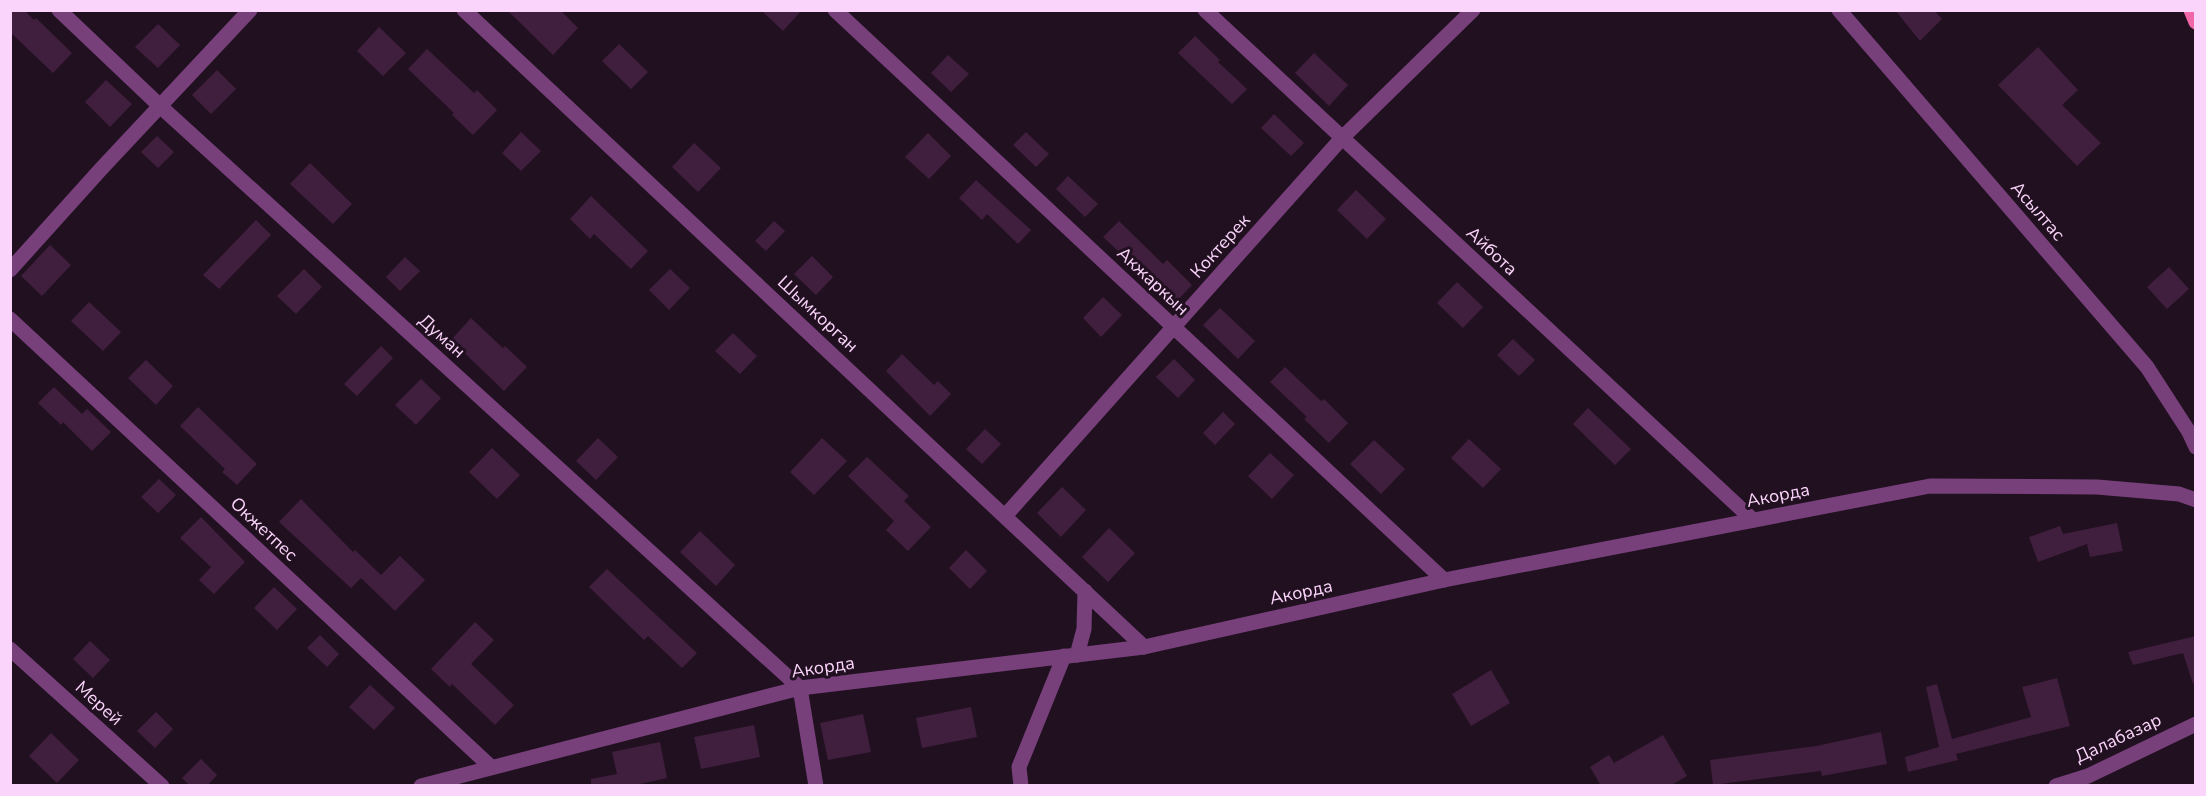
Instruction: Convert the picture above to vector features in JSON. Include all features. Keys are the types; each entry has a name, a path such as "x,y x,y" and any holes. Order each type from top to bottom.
{"main road":[{"path":"2191,10 2196,22"}],"street":[{"name":"Думан","path":"59,10 160,106 800,688"},
{"path":"10,270 250,10"},
{"name":"Шымкорган","path":"464,10 1144,647"},
{"name":"Акжаркын","path":"835,10 1444,580"},
{"name":"Айбота","path":"1204,10 1753,520"},
{"name":"Коктерек","path":"1005,516 1342,138 1473,10"},
{"name":"Асылтас","path":"1839,10 2147,367 2196,447"},
{"name":"Окжетпес","path":"10,319 491,767"},
{"name":"Акорда","path":"421,786 800,688 1144,647 1444,580 1930,486 2097,487 2179,494 2196,500"},
{"path":"1021,786 1018,767 1084,628 1084,591"},
{"name":"Мерей","path":"10,649 162,786"},
{"path":"800,688 816,786"},
{"name":"Далабазар","path":"2056,786 2088,776 2196,724"}],"building":[{"path":"10,10 24,10 34,20 36,18 72,53 53,73 10,32"},
{"path":"507,10 560,10 578,28 553,55"},
{"path":"761,10 802,10 783,31"},
{"path":"1895,10 1934,10 1942,19 1920,41"},
{"path":"158,24 180,45 158,68 135,47"},
{"path":"379,27 406,53 383,76 357,51"},
{"path":"1195,36 1247,89 1232,104 1178,53"},
{"path":"619,44 648,72 631,89 602,61"},
{"path":"2038,47 2078,90 2062,105 2101,143 2077,166 1998,85"},
{"path":"427,49 474,93 477,90 497,110 473,135 452,115 454,113 408,69"},
{"path":"1314,53 1348,85 1329,106 1295,73"},
{"path":"948,55 969,74 951,92 931,73"},
{"path":"217,70 236,89 211,114 192,95"},
{"path":"106,80 132,104 110,127 85,102"},
{"path":"1274,114 1304,143 1291,156 1261,128"},
{"path":"521,132 541,151 521,171 502,153"},
{"path":"1026,132 1049,154 1036,167 1013,145"},
{"path":"928,133 951,156 929,179 905,157"},
{"path":"157,136 174,152 158,168 141,152"},
{"path":"694,143 721,168 698,192 672,167"},
{"path":"310,163 352,204 333,224 290,184"},
{"path":"1068,176 1098,204 1085,217 1056,189"},
{"path":"976,180 1031,230 1018,244 987,214 982,220 959,198"},
{"path":"1356,190 1386,219 1367,239 1337,210"},
{"path":"591,196 648,251 631,269 594,234 590,239 570,219"},
{"path":"256,220 271,235 219,289 203,275"},
{"path":"774,221 785,231 766,251 755,241"},
{"path":"1119,221 1163,264 1167,260 1192,285 1176,302 1132,260 1130,262 1103,237"},
{"path":"50,245 71,265 42,296 21,276"},
{"path":"812,256 833,277 816,295 794,274"},
{"path":"405,257 420,271 400,291 386,277"},
{"path":"2169,267 2189,289 2167,309 2147,287"},
{"path":"304,269 322,287 296,314 277,296"},
{"path":"670,269 690,288 669,310 649,290"},
{"path":"1457,282 1483,307 1463,328 1437,303"},
{"path":"1103,297 1122,315 1101,337 1083,318"},
{"path":"89,302 121,332 103,351 71,321"},
{"path":"1220,308 1255,341 1238,359 1203,325"},
{"path":"471,318 527,367 504,391 451,340"},
{"path":"733,333 757,356 740,374 715,351"},
{"path":"1513,339 1535,360 1519,376 1497,355"},
{"path":"381,346 393,358 357,396 344,384"},
{"path":"902,354 934,385 938,381 951,394 930,416 886,371"},
{"path":"1174,359 1195,380 1178,398 1156,377"},
{"path":"146,360 173,386 156,405 128,378"},
{"path":"1285,367 1321,401 1324,399 1348,423 1329,443 1304,419 1307,417 1270,382"},
{"path":"421,379 441,398 416,425 395,405"},
{"path":"54,387 82,414 87,409 111,432 92,451 63,422 61,425 38,403"},
{"path":"198,407 257,464 237,485 222,472 225,469 180,426"},
{"path":"1588,408 1631,449 1615,465 1573,424"},
{"path":"1223,412 1235,424 1215,445 1203,433"},
{"path":"985,429 1001,444 982,464 966,449"},
{"path":"598,438 618,457 596,480 576,461"},
{"path":"822,438 847,461 814,495 790,472"},
{"path":"1469,439 1501,469 1483,488 1451,458"},
{"path":"1374,440 1405,469 1381,494 1350,464"},
{"path":"492,448 520,475 497,499 469,472"},
{"path":"1270,453 1294,475 1272,499 1248,476"},
{"path":"867,457 909,496 904,501 931,527 908,551 886,530 894,521 848,476"},
{"path":"159,479 176,495 158,513 141,497"},
{"path":"1062,487 1086,510 1061,537 1037,513"},
{"path":"301,499 353,552 355,550 381,575 400,556 425,580 395,611 361,578 351,588 279,522"},
{"path":"201,517 245,562 214,594 199,580 211,567 180,538"},
{"path":"2117,523 2123,551 2090,557 2087,544 2038,562 2029,537 2060,526 2063,534"},
{"path":"1109,528 1135,553 1108,582 1082,557"},
{"path":"700,531 735,565 716,586 680,552"},
{"path":"966,550 987,571 970,589 949,568"},
{"path":"607,569 697,653 682,668 648,636 644,640 589,587"},
{"path":"274,587 297,609 277,630 254,608"},
{"path":"475,622 494,640 471,664 514,705 495,725 452,684 450,687 431,669"},
{"path":"320,635 339,654 327,667 307,648"},
{"path":"2196,636 2196,683 2193,684 2183,653 2133,665 2128,652"},
{"path":"90,641 110,660 93,678 73,659"},
{"path":"1491,670 1510,703 1471,726 1452,694"},
{"path":"2057,678 2070,726 1956,754 1958,760 1908,772 1905,757 1939,747 1926,687 1937,684 1952,739 2031,717 2022,687"},
{"path":"370,685 395,708 374,730 349,707"},
{"path":"971,707 977,737 922,748 916,718"},
{"path":"156,712 173,729 155,748 137,731"},
{"path":"863,714 871,752 828,760 820,723"},
{"path":"754,725 760,757 701,769 694,737"},
{"path":"1881,732 1887,764 1822,776 1821,771 1713,785 1710,760 1816,746"},
{"path":"51,733 79,760 57,783 29,756"},
{"path":"1663,735 1687,776 1670,786 1601,786 1590,767 1609,755 1614,763"},
{"path":"660,742 667,778 631,786 591,786 591,779 617,774 612,752"},
{"path":"201,759 217,775 207,786 190,786 182,778"}]}
